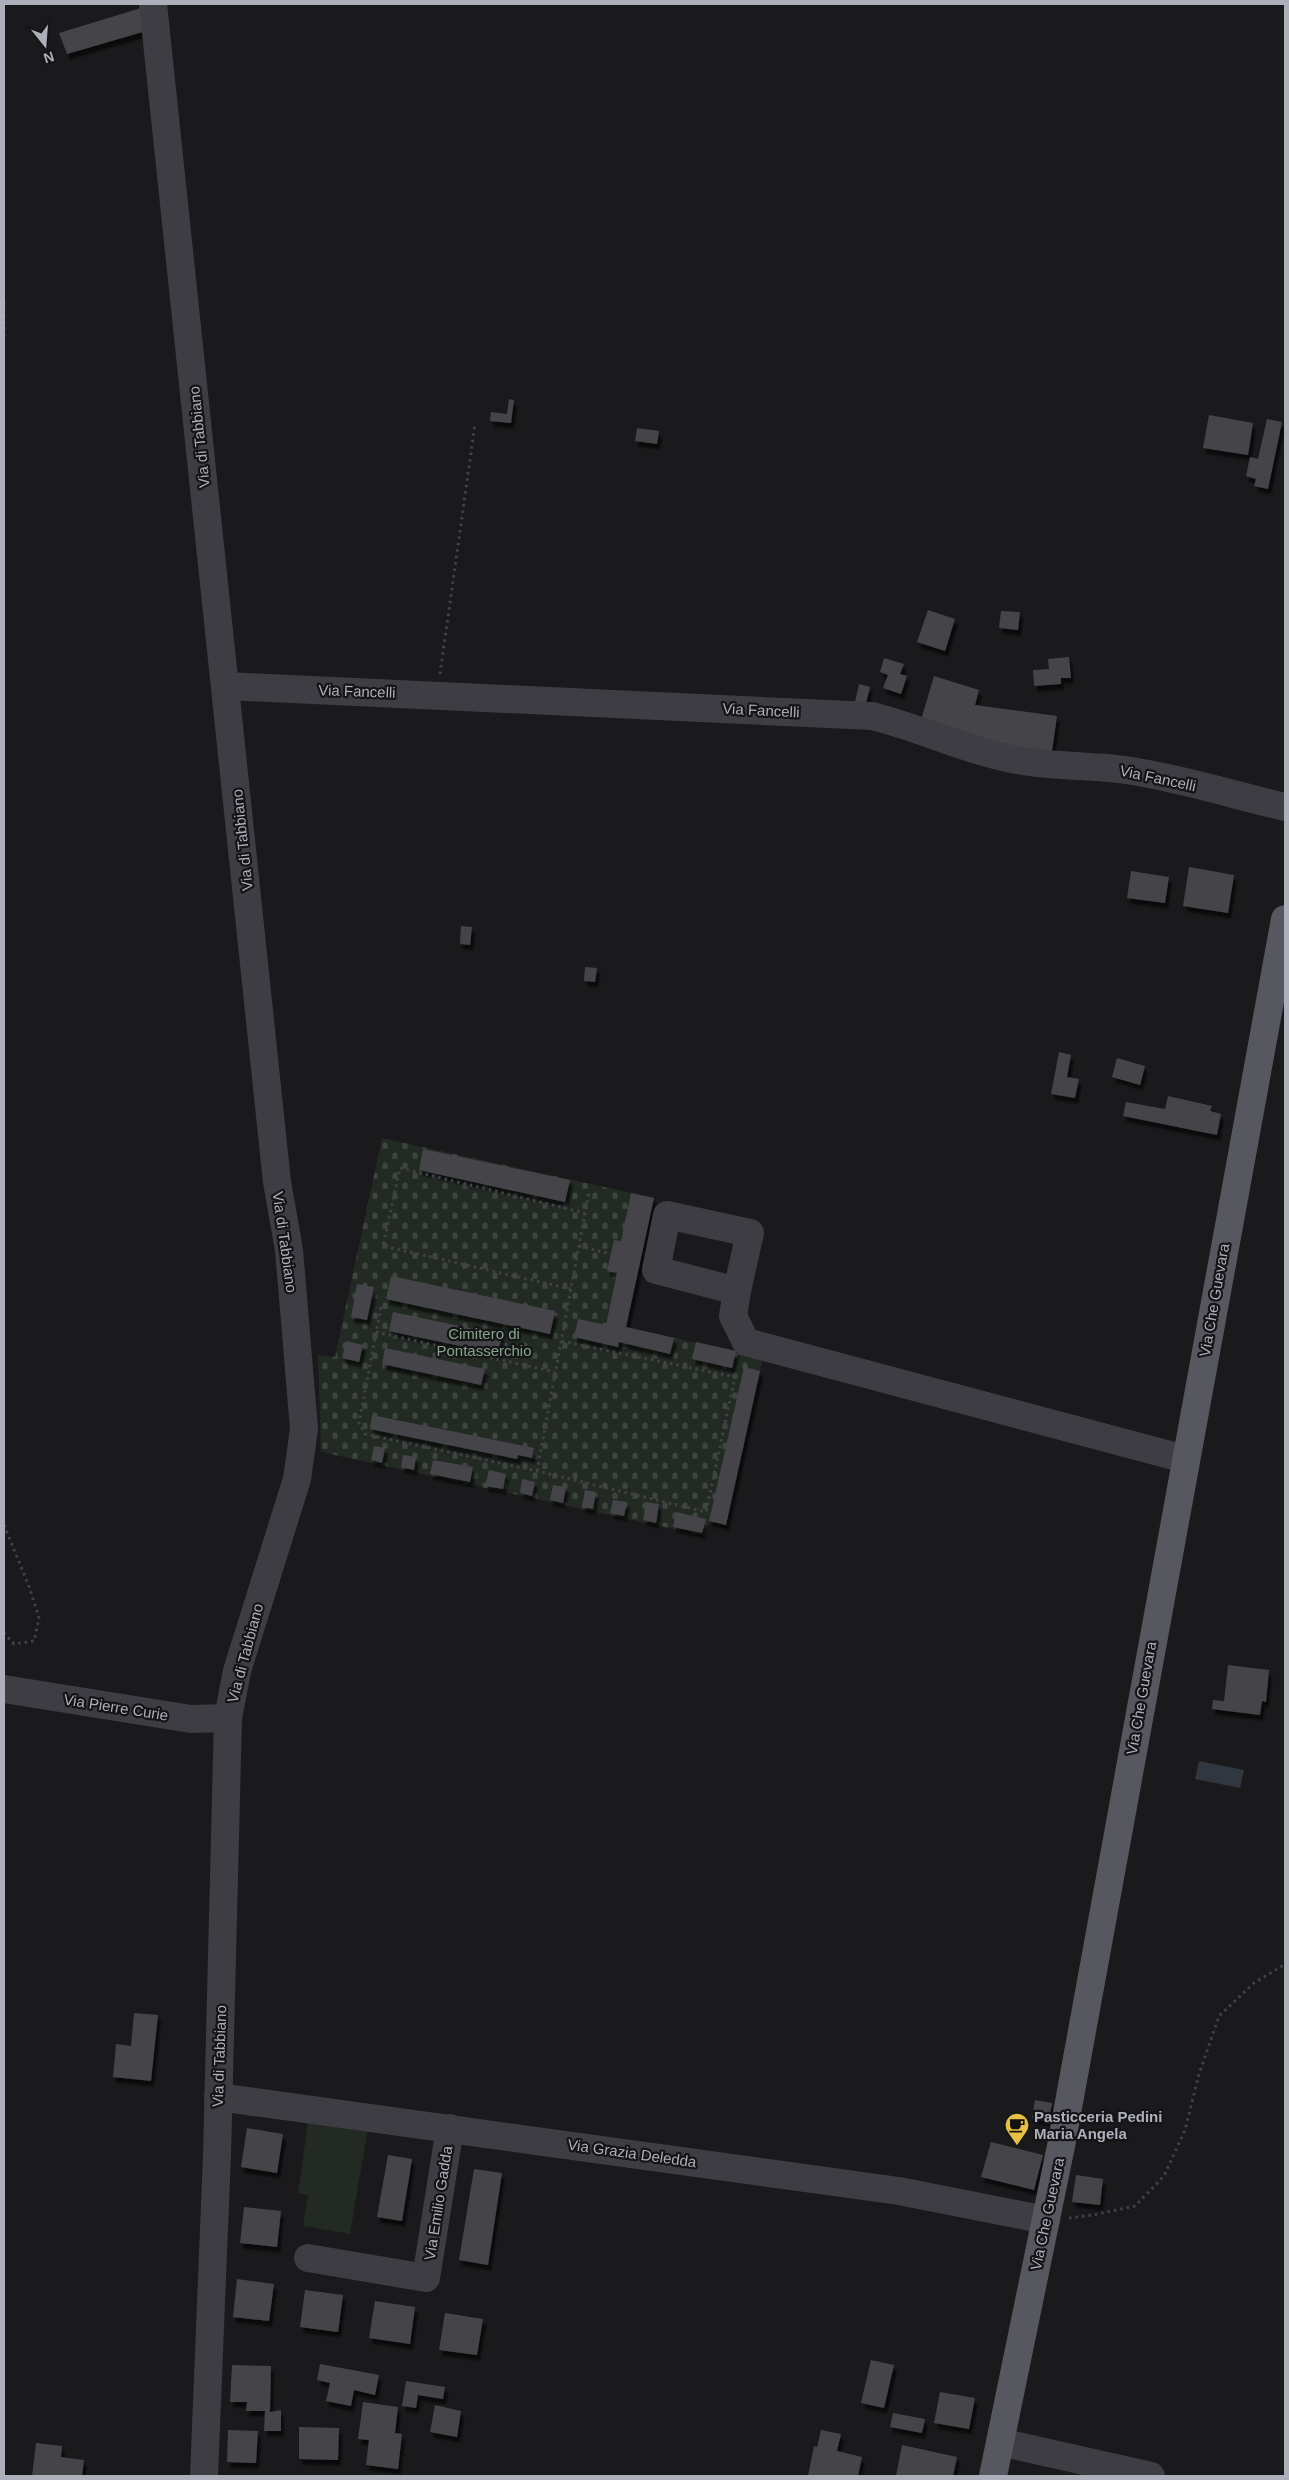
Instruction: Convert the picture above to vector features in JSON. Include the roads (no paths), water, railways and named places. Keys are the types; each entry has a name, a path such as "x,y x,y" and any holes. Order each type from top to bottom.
{"main road":[{"name":"Via Che Guevara","path":"993,2476 1046,2220 1285,919"}],"street":[{"name":"Via di Tabbiano","path":"153,4 277,1182 288,1250 304,1429 297,1479 237,1671 228,1718 218,2097 204,2476"},
{"name":"Via Fancelli","path":"226,686 872,716 905,724 982,752 1017,760 1050,765 1087,765 1129,770 1285,807"},
{"path":"737,1291 733,1316 746,1342 1185,1459"},
{"name":"Via Pierre Curie","path":"4,1689 191,1719 228,1718"},
{"name":"Via Grazia Deledda","path":"218,2097 899,2191 1046,2220"},
{"name":"Via Emilio Gadda","path":"308,2258 426,2278 450,2128"},
{"path":"1000,2442 1151,2476"}],"place":[{"name":"Pasticceria Pedini Maria Angela","path":"1017,2146"}],"park label":[{"name":"Cimitero di Pontasserchio","path":"484,1342"}]}
